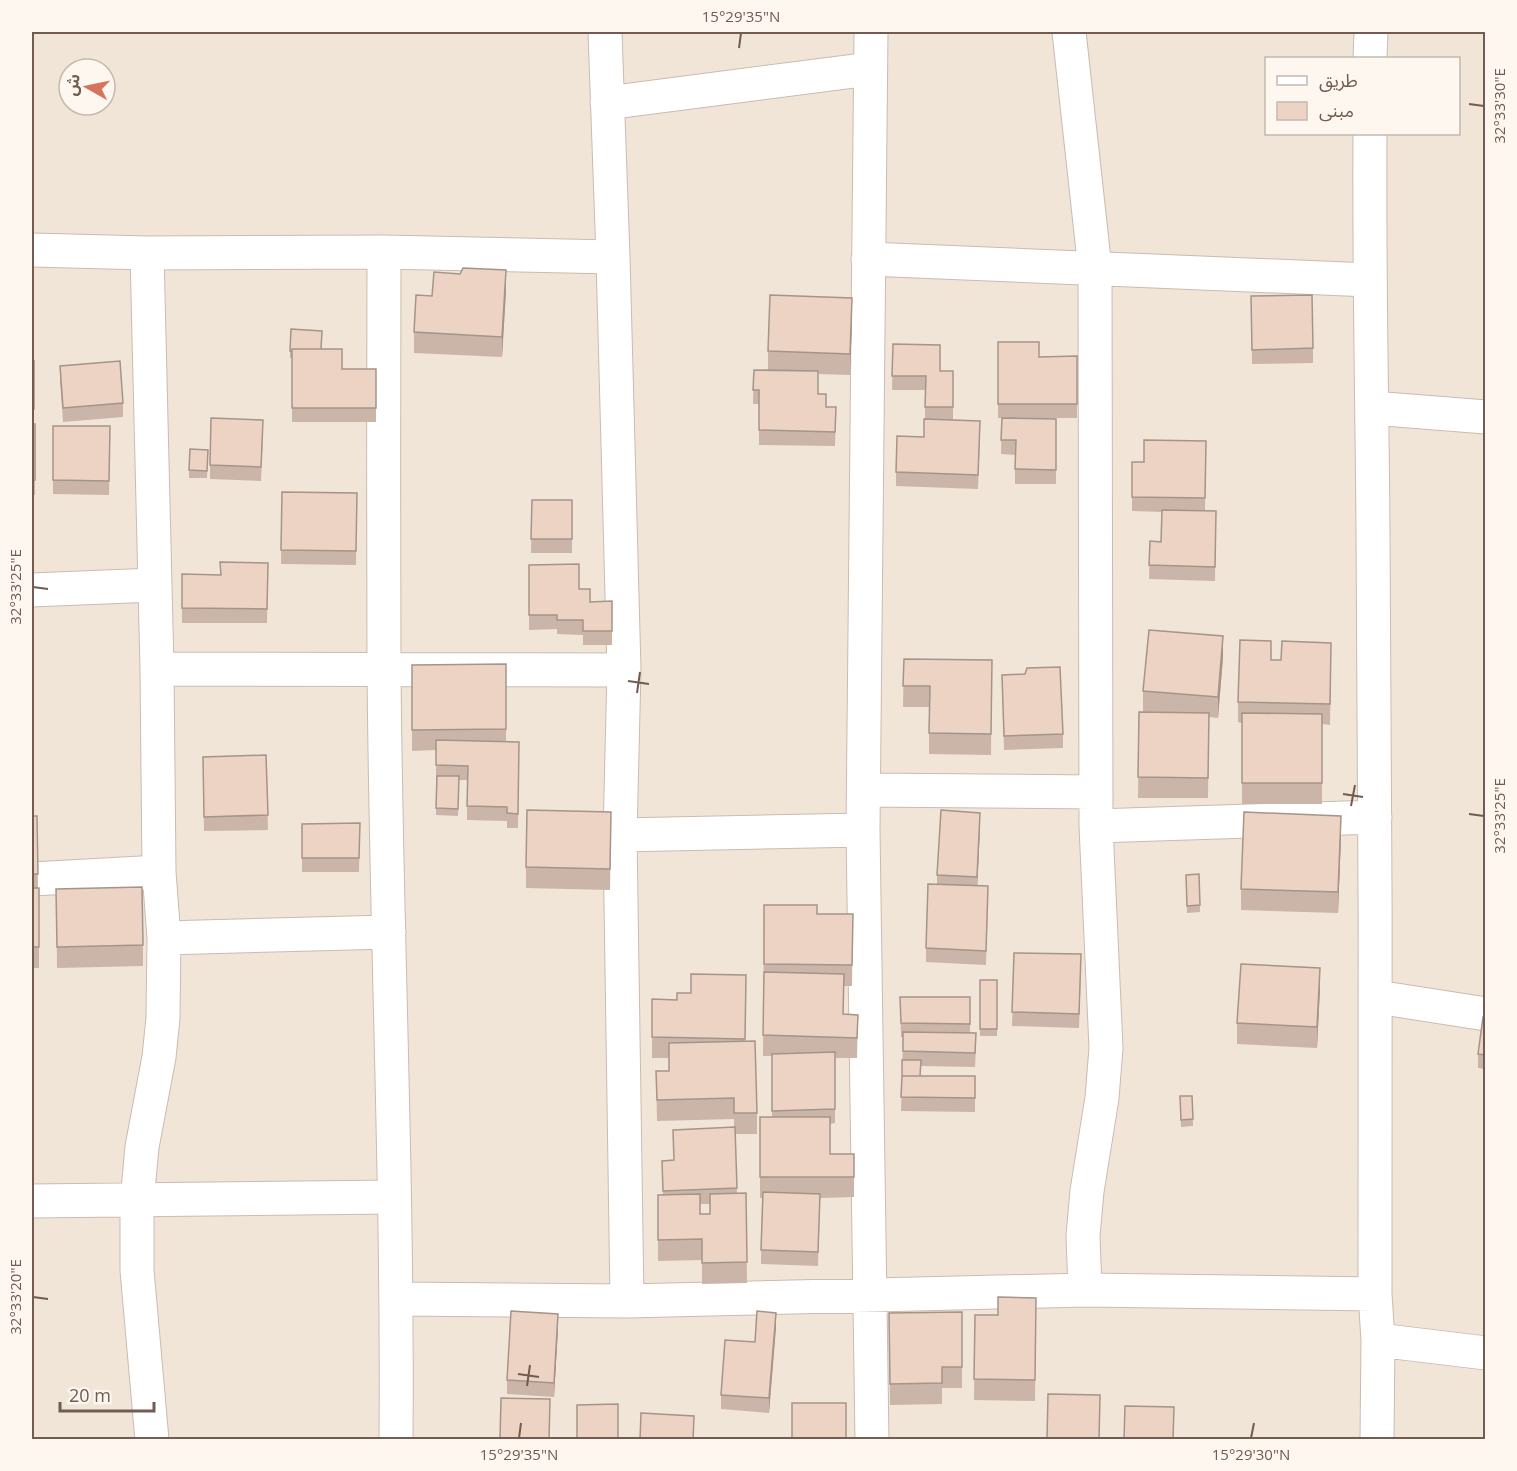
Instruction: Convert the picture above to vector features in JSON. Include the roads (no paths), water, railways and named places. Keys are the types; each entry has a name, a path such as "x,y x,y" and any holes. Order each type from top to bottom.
{"street":[{"path":"605,32 624,670 620,835 627,1301"},
{"path":"871,32 863,830 872,1440"},
{"path":"1069,32 1095,269 1096,826 1106,1048 1102,1098 1084,1224 1085,1290"},
{"path":"1370,57 1371,32"},
{"path":"607,103 870,69"},
{"path":"1370,135 1369,280 1377,998 1374,1294 1378,1340 1377,1440"},
{"path":"32,250 147,253 384,252 613,257"},
{"path":"384,252 384,670 393,1197 397,1299 396,1440"},
{"path":"147,253 157,669 159,872 164,938 163,1018 159,1057 142,1147 137,1201 137,1270 152,1440"},
{"path":"868,259 1369,280"},
{"path":"1372,408 1485,417"},
{"path":"32,590 154,585"},
{"path":"157,669 624,670"},
{"path":"864,790 1096,792"},
{"path":"1096,826 1375,817"},
{"path":"620,835 863,830"},
{"path":"32,879 159,872"},
{"path":"164,938 389,932"},
{"path":"1377,998 1485,1014"},
{"path":"32,1201 393,1197"},
{"path":"397,1299 627,1301 1085,1290 1374,1294"},
{"path":"1378,1340 1485,1353"}]}
